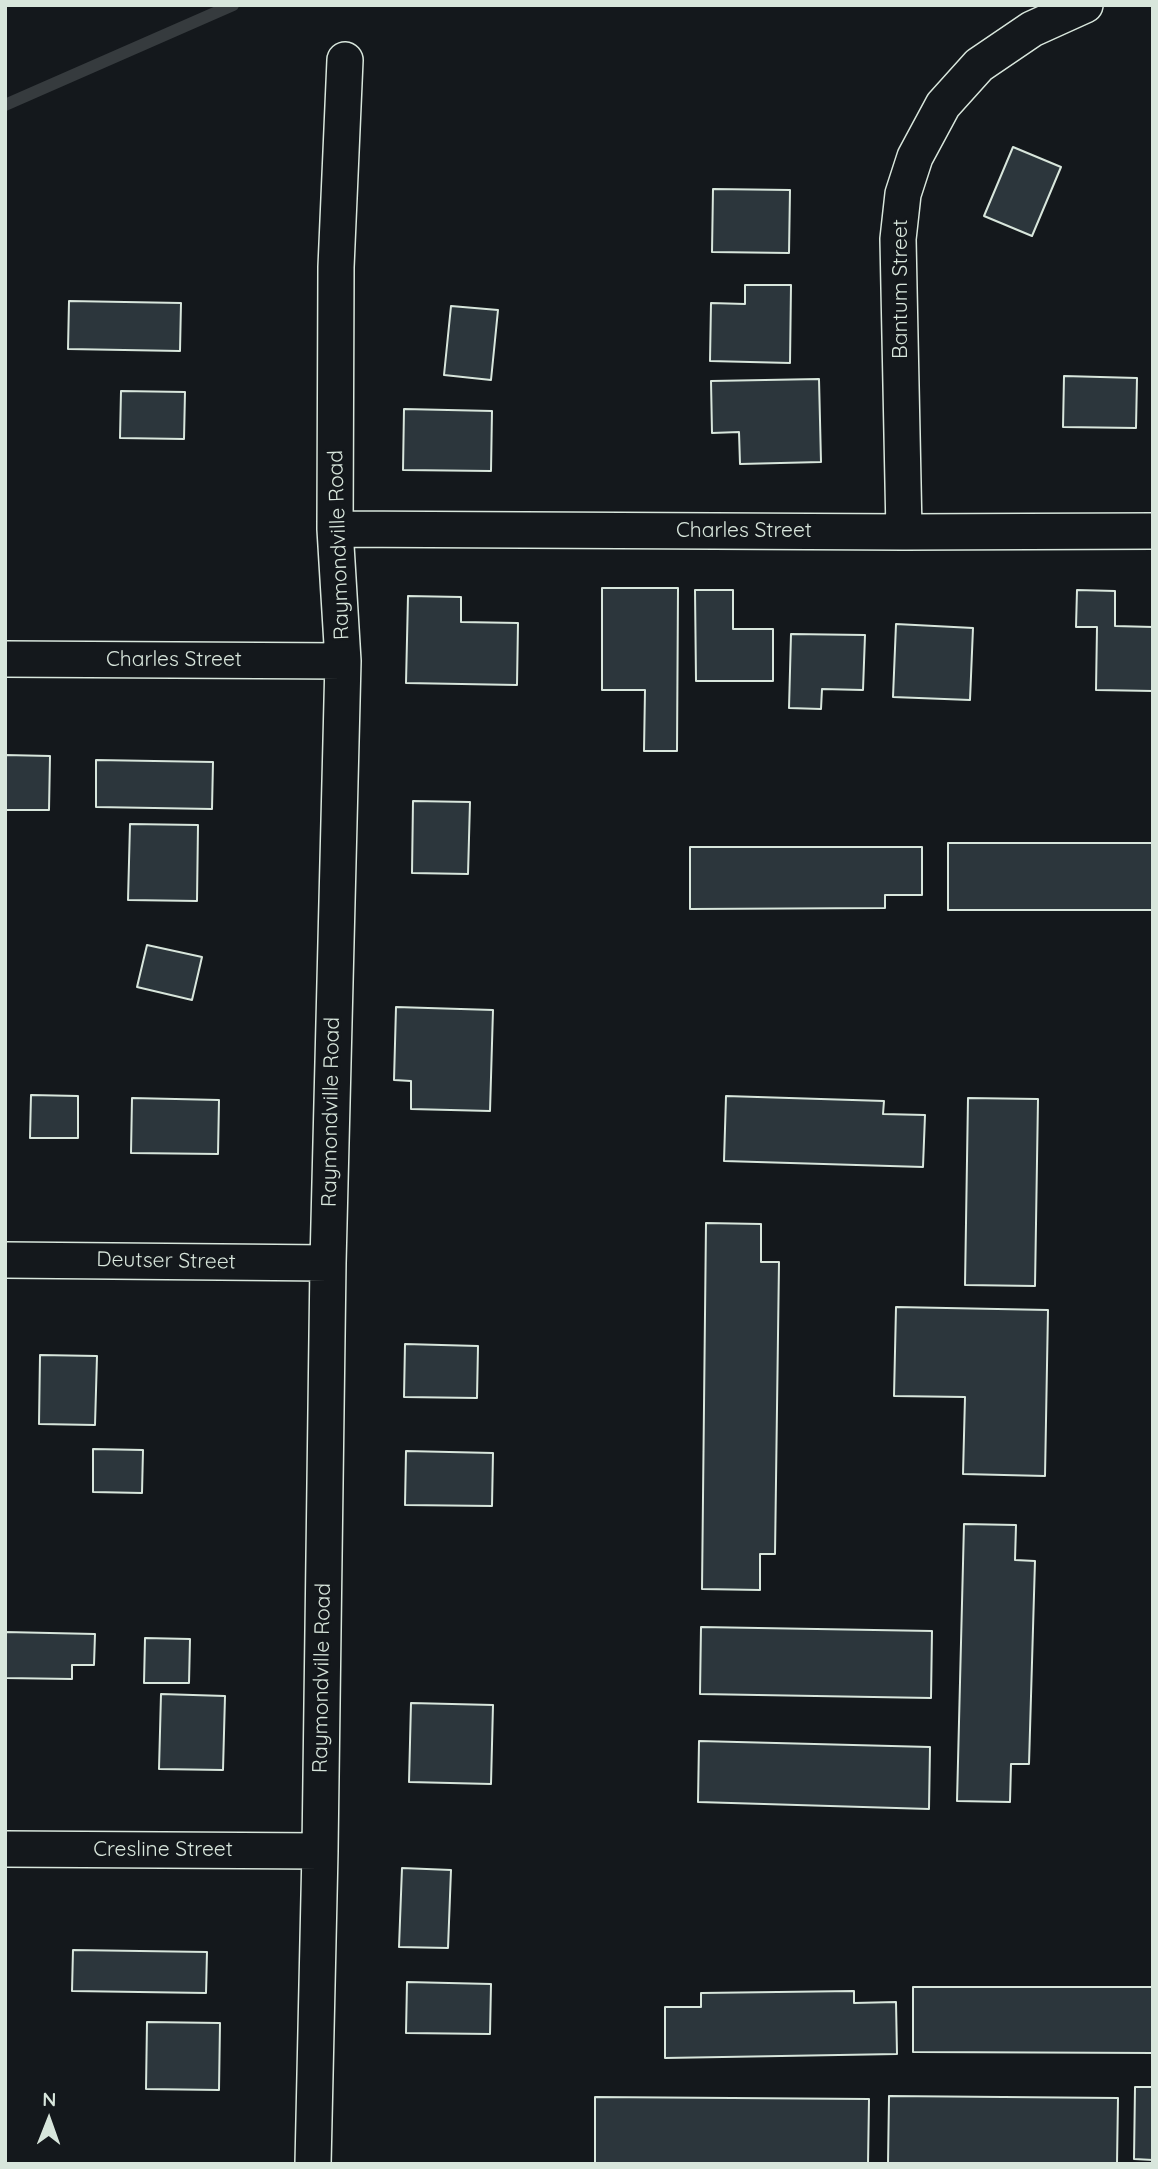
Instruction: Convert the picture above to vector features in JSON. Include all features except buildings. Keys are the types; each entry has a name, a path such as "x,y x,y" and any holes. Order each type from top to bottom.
{"street":[{"name":"Bantum Street","path":"904,532 898,239 903,194 915,157 943,105 979,65 1032,29 1085,5"},
{"name":"Raymondville Road","path":"313,2164 328,1263 343,661 335,529 336,267 345,60"},
{"name":"Charles Street","path":"335,529 1153,531"},
{"name":"Charles Street","path":"5,659 343,661"},
{"name":"Deutser Street","path":"5,1260 328,1263"},
{"name":"Cresline Street","path":"5,1849 320,1852"}],"waterway":[{"path":"5,105 233,5"}]}
